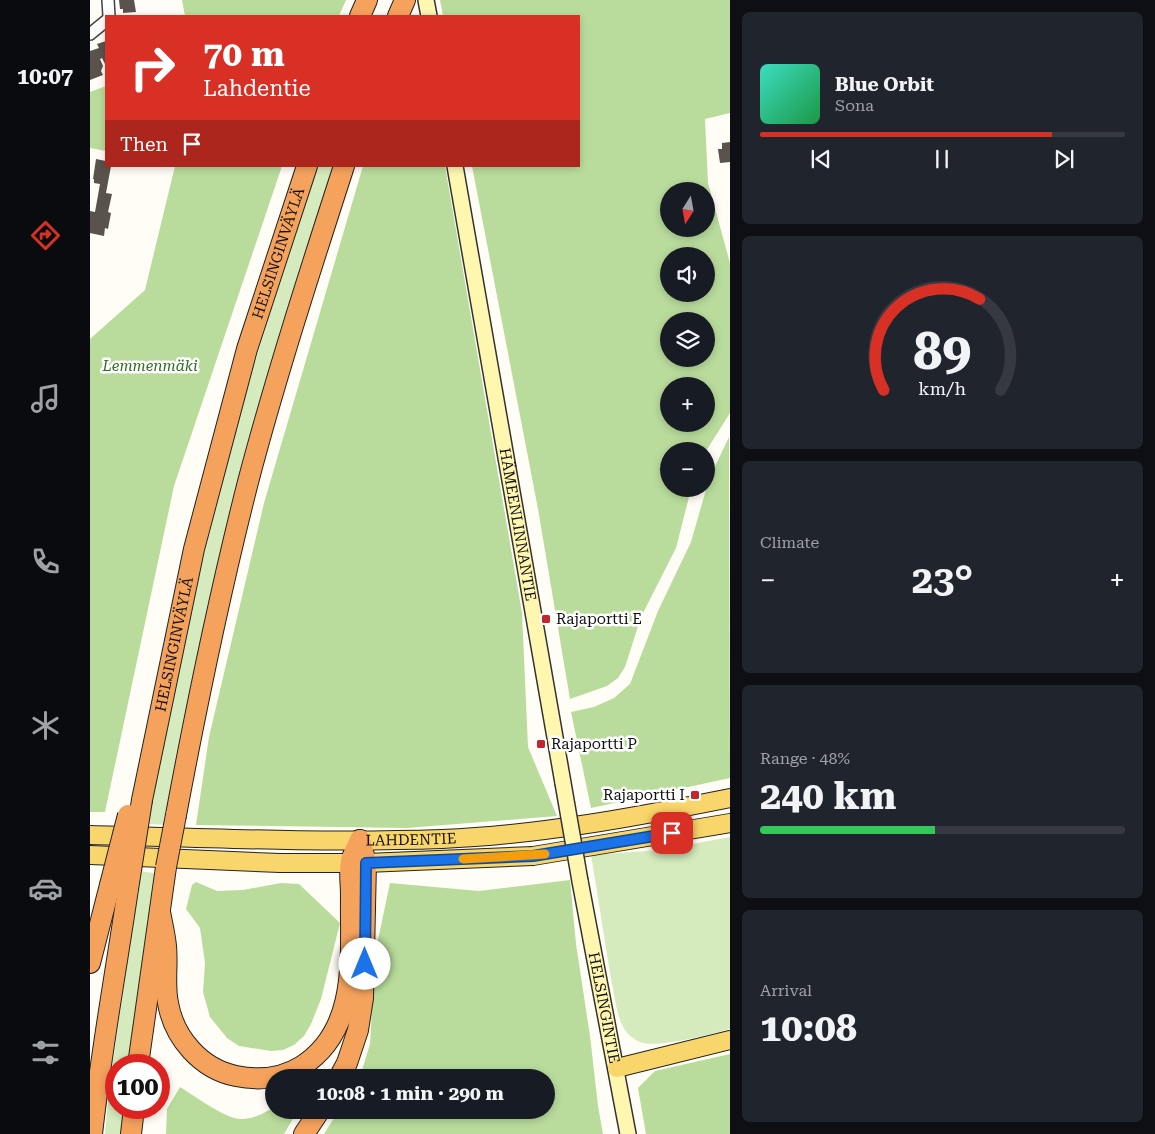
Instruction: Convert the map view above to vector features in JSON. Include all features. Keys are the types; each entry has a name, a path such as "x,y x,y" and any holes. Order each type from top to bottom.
{"highway":[{"path":"360,15 367,0"},
{"path":"398,15 405,0"},
{"name":"HELSINGINVÄYLÄ","path":"92,1134 98,1074 113,990 119,887 137,799 149,759 194,549 247,349 307,167"},
{"path":"140,1054 166,867 206,659 246,489 285,353 344,167"},
{"path":"160,912 166,945 168,1003 182,1040 200,1058 230,1075 265,1079 296,1070 318,1053 331,1037 344,1008 351,967 360,840"},
{"path":"344,1069 358,1030 363,998 358,862"},
{"path":"90,964 119,887"},
{"path":"131,1134 133,1119"},
{"path":"304,1134 314,1119"}],"main road":[{"path":"426,0 429,15"},
{"name":"HÄMEENLINNANTIE","path":"455,167 580,881"},
{"name":"LAHDENTIE","path":"90,835 360,840 443,839 528,832 608,822 730,798"},
{"name":"LAHDENTIE","path":"90,855 280,862 358,862 533,856 730,823"},
{"name":"HELSINGINTIE","path":"580,881 628,1134"},
{"path":"617,1068 730,1040"}],"street":[{"path":"108,0 109,15"},
{"path":"90,34 105,22"}],"green space":[{"path":"182,0 346,0 339,15 185,15"},
{"path":"440,0 730,0 730,113 705,119 708,182 660,182 660,238 715,238 715,208 730,263 730,413 712,442 660,442 660,497 689,497 676,548 641,617 625,667 618,678 607,686 570,699 538,509 472,167 580,167 580,15 443,15"},
{"path":"105,86 105,151 90,148 90,92"},
{"name":"Lemmenmäki","path":"175,167 282,167 174,486 105,812 90,812 90,339 145,290"},
{"path":"317,167 335,167 166,825 149,824 154,783 198,578 247,387"},
{"path":"363,167 445,167 522,613 528,747 557,816 407,828 196,825 209,737 264,503"},
{"path":"729,437 730,778 591,808 571,712 594,707 614,698 630,684 658,611 691,542 704,497 715,497 715,466"},
{"path":"730,837 730,1029 659,1044 640,1042 627,1032 618,1012 591,855 660,850"},
{"path":"140,871 159,874 133,1054 114,1054"},
{"path":"570,880 576,944 603,1134 324,1134 333,1119 555,1119 555,1069 362,1069 370,1044 375,954 390,883 479,891"},
{"path":"196,882 217,891 243,890 281,883 299,884 340,923 321,999 304,1036 294,1045 283,1050 271,1051 239,1046 227,1038 210,1017 203,992 205,963 200,928 186,909 192,885"},
{"path":"730,1054 730,1134 646,1134 638,1088 655,1071"},
{"path":"180,1087 218,1111 233,1118 244,1119 265,1112 265,1119 293,1119 284,1134 166,1134 167,1119 170,1119 170,1104"},
{"path":"106,1119 125,1119 123,1134 105,1134"}],"building":[{"path":"119,0 134,0 136,12 123,13 123,9 120,9"},
{"path":"105,41 105,64 102,58 100,59 103,66 101,71 103,75 90,80 90,51 99,48 97,44"},
{"path":"730,142 730,162 720,163 718,149 722,149 722,143"},
{"path":"96,159 105,161 105,167 111,167 106,193 112,194 108,212 111,213 108,229 105,228 104,236 90,233 90,211 95,212 100,184 94,183"}],"slow traffic":[{"path":"463,859 545,854"}],"place":[{"name":"Rajaportti E","path":"546,619"},
{"name":"Rajaportti P","path":"541,744"},
{"name":"Rajaportti I","path":"695,795"}],"route":[{"path":"365,964 366,863 533,856 672,833"}]}
